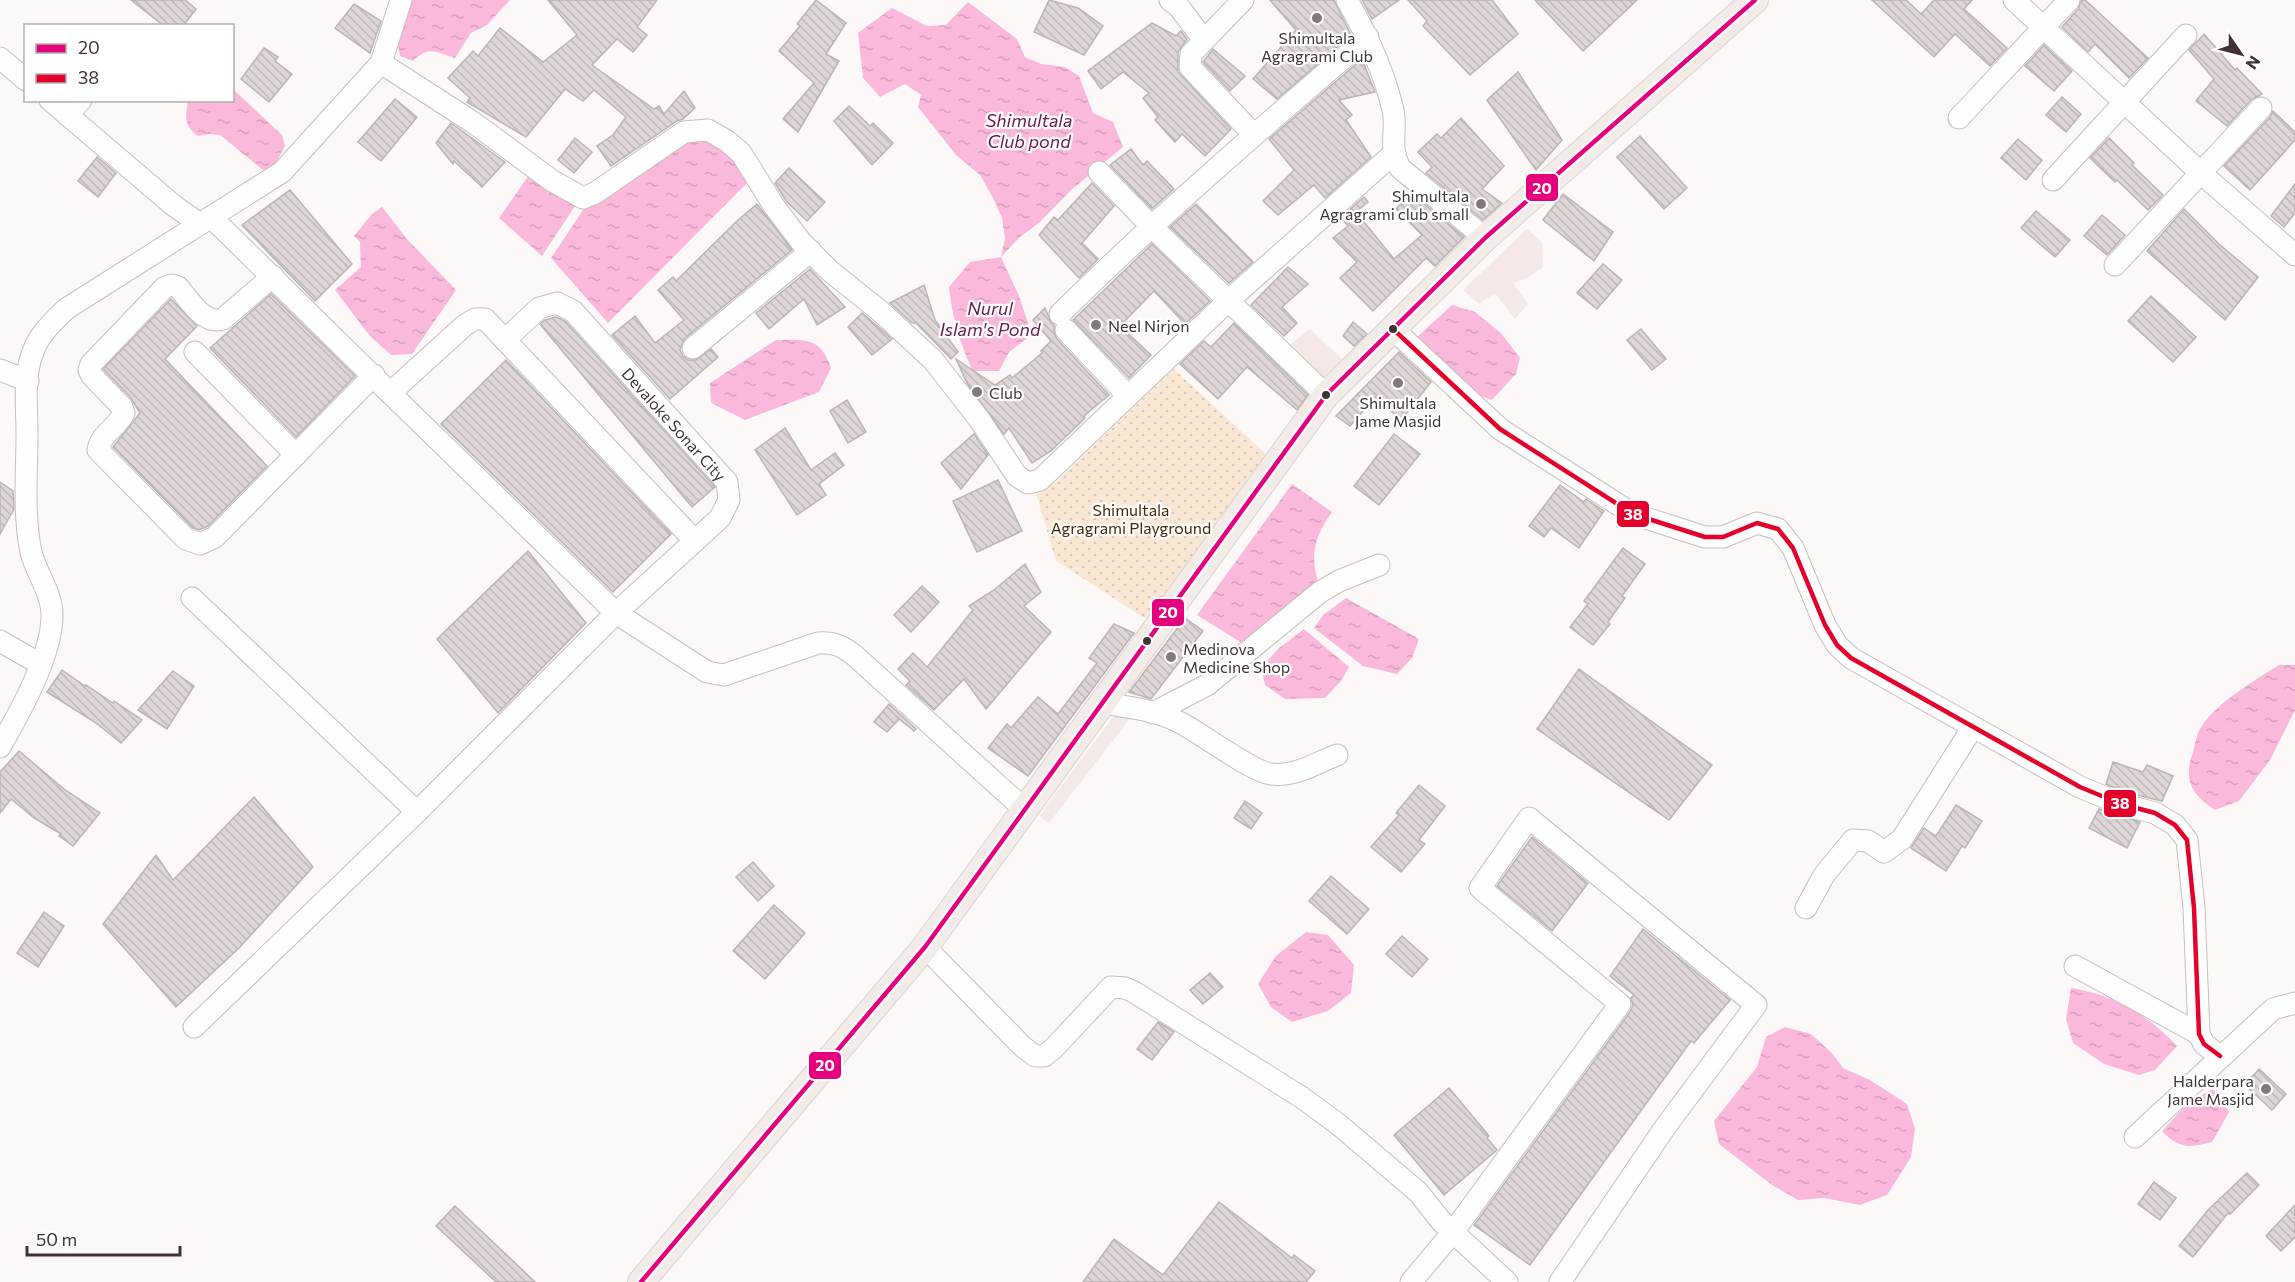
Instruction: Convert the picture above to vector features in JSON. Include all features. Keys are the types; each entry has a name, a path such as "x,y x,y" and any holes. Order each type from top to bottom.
{"main road":[{"path":"641,1282 925,947 1326,395 1485,238 1755,0"}],"street":[{"path":"0,747 26,700 50,635 52,614 32,554 26,524 28,381 32,353 38,341 46,328 66,309 282,172 381,63 401,0"},
{"path":"1170,0 1179,7 1204,40"},
{"path":"1243,0 1191,54 1190,67 1254,135"},
{"path":"1347,0 1368,37 1393,108 1393,154 1400,168 1485,238"},
{"path":"2014,0 2200,173 2295,255"},
{"path":"1959,118 2069,0"},
{"path":"2053,180 2186,35"},
{"path":"1128,396 1063,322 1152,227 1368,37"},
{"path":"0,58 24,78"},
{"path":"381,63 474,123 551,180 583,198 595,193 684,132 708,130 741,153 774,206 811,252 933,360 980,419 1017,476 1028,483 1040,480 1228,301 1393,154"},
{"path":"56,102 74,108 173,205 232,237 616,613 707,672 724,675 818,643 830,642 840,645 854,655 1012,799 1026,808"},
{"path":"2115,265 2261,108"},
{"path":"1099,172 1152,227 1326,395"},
{"path":"693,348 811,252"},
{"path":"273,276 223,319 214,321 206,319 178,287 172,285 165,287 92,364 89,370 92,376 122,406 124,413 121,419 100,438 98,450 186,539 200,544 215,537 374,375"},
{"name":"Devaloke Sonar City","path":"194,1028 417,812 616,613 720,518 729,500 727,482 573,311 557,303 539,308 505,340"},
{"path":"390,393 465,325 475,319 485,319 695,541"},
{"path":"1393,329 1500,429 1633,514 1705,537 1723,537 1758,522 1778,529 1793,548 1825,625 1837,645 1851,658 2080,787 2121,804 2155,813 2175,825 2187,840 2194,908 2199,1034 2204,1044 2220,1056"},
{"path":"195,352 296,455"},
{"path":"0,370 28,381"},
{"path":"1153,713 1207,685 1320,592 1339,581 1379,565"},
{"path":"192,598 417,812"},
{"path":"0,641 40,664"},
{"path":"1102,703 1176,720 1249,765 1269,774 1292,774 1337,755"},
{"path":"1806,908 1824,875 1853,840 1868,841 1884,852 1902,839 1973,727"},
{"path":"1411,1282 1453,1232 1620,1004 1480,888 1529,818 1756,1005 1666,1126 1560,1282"},
{"path":"925,947 981,1006 1035,1056 1044,1056 1054,1048 1111,987 1117,986 1134,992 1301,1097 1338,1124 1418,1192 1441,1221 1507,1282"},
{"path":"2075,966 2199,1034"},
{"path":"2135,1137 2273,1009 2295,1003"}],"shaded area":[{"path":"1527,229 1542,242 1543,267 1527,278 1513,283 1528,304 1515,319 1495,293 1479,304 1463,290"},
{"path":"1310,329 1345,362 1326,382 1287,347"},
{"path":"1117,712 1129,720 1049,823 1039,816"}],"green space":[{"name":"Shimultala Agragrami Playground","path":"1174,369 1269,457 1152,623 1056,561 1036,493 1055,483"}],"water":[{"path":"410,0 510,0 487,25 471,33 455,58 428,51 413,61 400,56 398,45"},
{"name":"Shimultala Club pond","path":"968,2 1017,39 1025,57 1041,64 1065,67 1079,76 1093,113 1113,122 1123,147 1070,191 1001,257 1005,238 1002,218 993,198 980,175 956,155 918,107 921,95 905,84 880,97 863,78 858,33 892,8 927,26 946,25"},
{"path":"234,90 282,135 285,146 276,163 263,170 220,135 198,136 190,128 186,116 188,102 234,102"},
{"path":"695,130 718,141 748,182 608,323 551,258 587,204"},
{"path":"529,175 557,189 575,206 542,256 499,218"},
{"path":"382,207 407,239 456,290 412,354 391,355 369,335 335,290 361,267 360,242 354,236 372,214"},
{"name":"Nurul Islam's Pond","path":"1001,257 1019,296 1032,335 1009,352 999,371 973,371 957,330 949,287 970,262"},
{"path":"1452,305 1475,312 1501,333 1520,358 1516,374 1492,400 1478,395 1416,338"},
{"path":"776,340 803,340 822,350 831,368 819,392 745,420 711,403 710,383"},
{"path":"1292,484 1332,512 1321,529 1315,546 1314,564 1319,584 1245,645 1197,615"},
{"path":"1346,598 1419,639 1412,658 1397,674 1363,666 1314,628 1323,615"},
{"path":"1304,629 1349,667 1341,681 1325,698 1285,699 1265,685 1261,668 1278,649"},
{"path":"2279,665 2295,665 2295,710 2270,760 2239,801 2215,810 2195,792 2189,778 2190,762 2199,732 2206,720 2224,702"},
{"path":"1306,932 1328,935 1354,965 1351,993 1328,1011 1292,1022 1271,1007 1258,984 1276,956"},
{"path":"2071,988 2116,1001 2142,1015 2177,1046 2155,1070 2139,1075 2104,1064 2073,1043 2066,1019"},
{"path":"1785,1027 1811,1034 1832,1053 1843,1068 1870,1080 1907,1104 1915,1129 1911,1157 1887,1195 1860,1205 1824,1198 1798,1200 1772,1185 1719,1144 1714,1121 1757,1067 1766,1037"},
{"path":"2213,1089 2229,1112 2212,1142 2185,1146 2174,1141 2162,1131 2189,1102"}],"building":[{"path":"131,0 185,0 196,9 185,24 161,24"},
{"path":"548,0 657,0 637,27 647,35 633,52 617,39 592,65 654,109 659,106 664,114 684,91 695,108 683,119 611,166 597,146 613,135 626,117 594,90 583,101 565,89 526,137 467,102 470,98 448,78 473,51 478,56 500,28 543,62 577,35"},
{"path":"816,0 846,23 826,54 839,61 798,132 783,119 814,83 779,51 800,26 797,24"},
{"path":"1049,0 1078,8 1103,26 1084,55 1034,32"},
{"path":"1270,0 1334,0 1351,35 1277,99 1253,79 1296,30"},
{"path":"1362,0 1399,0 1372,19"},
{"path":"1408,0 1492,0 1518,34 1470,75 1423,26 1427,21"},
{"path":"1535,0 1637,0 1583,51"},
{"path":"1872,0 1906,0 1921,14 1934,0 1972,0 1964,9 2007,48 1990,66 1955,34 1934,57"},
{"path":"2085,0 2148,58 2129,78 2095,44 2088,52 2062,27 2078,9 2081,1"},
{"path":"354,4 381,21 370,53 335,28"},
{"path":"1152,23 1176,36 1181,31 1187,39 1178,52 1178,72 1231,129 1205,156 1182,134 1175,142 1155,120 1158,117 1143,98 1149,93 1123,72 1101,89 1088,71"},
{"path":"2204,34 2235,70 2237,68 2262,94 2252,99 2227,126 2196,101 2214,79 2189,50"},
{"path":"2044,45 2072,71 2054,91 2025,66"},
{"path":"264,48 278,57 275,61 292,74 269,102 241,79"},
{"path":"1213,49 1245,76 1230,91 1203,62"},
{"path":"1362,59 1375,92 1339,100 1352,115 1346,120 1371,157 1325,198 1314,185 1278,215 1263,201 1294,170 1269,139"},
{"path":"1518,72 1562,140 1536,170 1487,100"},
{"path":"2062,97 2081,114 2066,132 2046,115"},
{"path":"395,99 417,117 381,161 358,142"},
{"path":"849,106 870,126 873,123 893,143 872,165 834,121"},
{"path":"2273,111 2295,132 2295,140 2250,190 2224,166"},
{"path":"1461,118 1504,166 1482,189 1502,203 1483,220 1426,173 1432,167 1418,152 1437,134 1441,138"},
{"path":"451,123 505,162 482,187 454,161 453,164 436,143"},
{"path":"1640,136 1687,188 1664,209 1617,157"},
{"path":"575,138 592,152 574,173 558,160"},
{"path":"2109,138 2134,163 2132,165 2163,195 2148,210 2090,158"},
{"path":"2018,139 2042,160 2026,180 2001,158"},
{"path":"1131,149 1143,165 1147,161 1174,189 1152,209 1110,165"},
{"path":"97,157 116,173 98,197 78,181"},
{"path":"789,168 825,202 807,221 787,202 775,183"},
{"path":"1092,183 1114,206 1082,243 1098,259 1079,278 1039,235 1054,217 1058,220"},
{"path":"2295,184 2295,213 2284,227 2271,216"},
{"path":"290,190 352,264 315,301 242,225"},
{"path":"1411,193 1464,237 1435,266 1426,258 1373,311 1340,278 1357,262 1333,238 1348,226 1341,217 1364,197 1368,202 1356,212 1394,259 1422,235 1396,209"},
{"path":"1563,194 1613,232 1594,261 1543,220"},
{"path":"757,204 792,250 684,339 680,350 688,360 696,360 711,349 718,357 670,399 612,335 635,316 655,343 684,320 658,290 673,277 676,281"},
{"path":"1196,204 1253,262 1229,283 1170,227"},
{"path":"2184,209 2219,244 2258,277 2225,320 2147,251"},
{"path":"2036,211 2070,240 2055,257 2021,228"},
{"path":"2102,215 2125,235 2107,255 2084,236"},
{"path":"1152,244 1210,301 1185,324 1154,291 1120,326 1151,355 1129,378 1073,320"},
{"path":"1603,264 1622,280 1597,309 1577,293"},
{"path":"1288,267 1308,284 1282,307 1297,323 1284,336 1251,305"},
{"path":"810,269 845,307 817,325 804,299 769,329 756,313"},
{"path":"924,285 935,320 958,352 951,359 916,323 912,323 890,303"},
{"path":"271,294 355,376 296,437 210,348"},
{"path":"2151,296 2196,337 2173,362 2128,321"},
{"path":"171,299 197,326 165,359 267,466 208,526 199,530 193,528 113,447 140,413 131,398 103,369"},
{"path":"1045,308 1054,325 1057,339 1109,395 1084,416 1085,418 1051,451 1032,463 1009,428 1004,434 968,385 956,359 995,385 1010,375 1012,378 1042,353 1041,351 1051,341 1033,320"},
{"path":"862,313 892,339 872,355 848,327"},
{"path":"556,317 565,321 715,487 692,507 540,324"},
{"path":"1353,322 1367,334 1354,346 1343,336"},
{"path":"1234,323 1308,395 1297,410 1247,367 1218,399 1180,364 1204,341 1211,347"},
{"path":"1641,329 1666,359 1652,370 1627,340"},
{"name":"Shimultala Jame Masjid","path":"1399,352 1431,382 1401,420 1375,397 1350,426 1336,416"},
{"path":"506,360 671,534 613,592 441,424"},
{"path":"847,400 866,432 848,443 830,411"},
{"path":"785,428 811,470 835,453 844,465 819,484 826,495 797,515 755,450"},
{"path":"974,434 988,455 961,489 941,463"},
{"path":"1394,434 1420,454 1379,505 1354,486"},
{"path":"998,480 1022,531 977,552 953,501"},
{"path":"0,482 13,491 14,509 0,534"},
{"path":"1560,485 1584,502 1586,499 1604,511 1579,548 1551,528 1544,537 1529,526"},
{"path":"1623,548 1645,564 1622,596 1625,598 1608,622 1610,624 1593,645 1570,627 1588,604 1584,601"},
{"path":"528,551 586,623 498,713 437,639"},
{"path":"1025,564 1041,592 1024,606 1051,632 986,709 964,679 934,710 906,685 910,681 898,669 913,653 927,667 973,610 969,606 994,590"},
{"path":"922,586 939,602 911,632 894,615"},
{"path":"1185,618 1203,631 1151,699 1129,692"},
{"path":"1114,624 1134,633 1028,776 988,748 1007,724 1011,728 1038,697 1058,714 1097,663 1089,658"},
{"path":"1579,669 1712,765 1669,820 1537,729"},
{"path":"62,670 142,720 121,743 96,723 47,692"},
{"path":"173,671 194,686 167,729 138,710"},
{"path":"889,704 916,729 914,731 899,719 887,732 874,722"},
{"path":"19,751 64,789 100,813 73,846 59,836 61,834 34,818 11,799 0,813 0,772"},
{"path":"2113,762 2143,772 2147,765 2173,776 2162,801 2125,792 2106,784"},
{"path":"1419,785 1445,806 1419,840 1425,844 1401,872 1371,847 1399,815 1396,813"},
{"path":"254,797 313,867 239,948 176,1007 103,924 156,855 173,880"},
{"path":"1245,801 1262,813 1251,829 1234,818"},
{"path":"1956,805 1982,821 1965,848 1962,846 1946,871 1911,848 1924,828 1936,836"},
{"path":"2099,809 2140,822 2127,848 2089,828"},
{"path":"1532,837 1588,883 1552,931 1497,886"},
{"path":"753,862 774,886 758,901 736,877"},
{"path":"1331,876 1369,909 1347,934 1309,901"},
{"path":"774,905 805,933 765,979 733,951"},
{"path":"44,912 64,926 38,967 17,953"},
{"path":"1643,929 1730,1000 1694,1043 1691,1041 1530,1265 1474,1225 1630,1012 1633,1005 1631,998 1634,995 1610,976"},
{"path":"1402,936 1428,959 1412,977 1386,954"},
{"path":"1210,973 1223,987 1203,1004 1190,990"},
{"path":"1158,1022 1174,1032 1152,1060 1137,1049"},
{"name":"Halderpara Jame Masjid","path":"2259,1069 2286,1094 2272,1110 2245,1085"},
{"path":"1449,1088 1489,1136 1487,1138 1497,1150 1444,1195 1394,1135"},
{"path":"2247,1173 2259,1185 2230,1214 2228,1213 2193,1257 2179,1246 2208,1210"},
{"path":"2154,1182 2176,1198 2160,1220 2138,1204"},
{"path":"1219,1202 1292,1258 1294,1255 1315,1271 1306,1282 1083,1282 1114,1239 1163,1275"},
{"path":"2295,1205 2295,1237 2281,1251 2266,1236"},
{"path":"455,1206 535,1282 496,1282 436,1226"}],"transit line":[{"name":"20","path":"641,1282 925,947 1326,395 1485,238 1755,0"},
{"name":"38","path":"1393,329 1500,429 1633,514 1705,537 1723,537 1757,523 1778,529 1793,548 1825,625 1837,645 1851,658 2080,787 2121,804 2155,813 2175,825 2187,840 2194,908 2199,1034 2204,1044 2220,1056"}],"place":[{"name":"Shimultala Agragrami Club","path":"1317,18"},
{"name":"Shimultala Agragrami club small","path":"1481,204"},
{"name":"Neel Nirjon","path":"1096,325"},
{"name":"Shimultala Jame Masjid","path":"1398,383"},
{"name":"Club","path":"977,392"},
{"name":"Medinova Medicine Shop","path":"1171,657"},
{"name":"Halderpara Jame Masjid","path":"2266,1089"}]}
